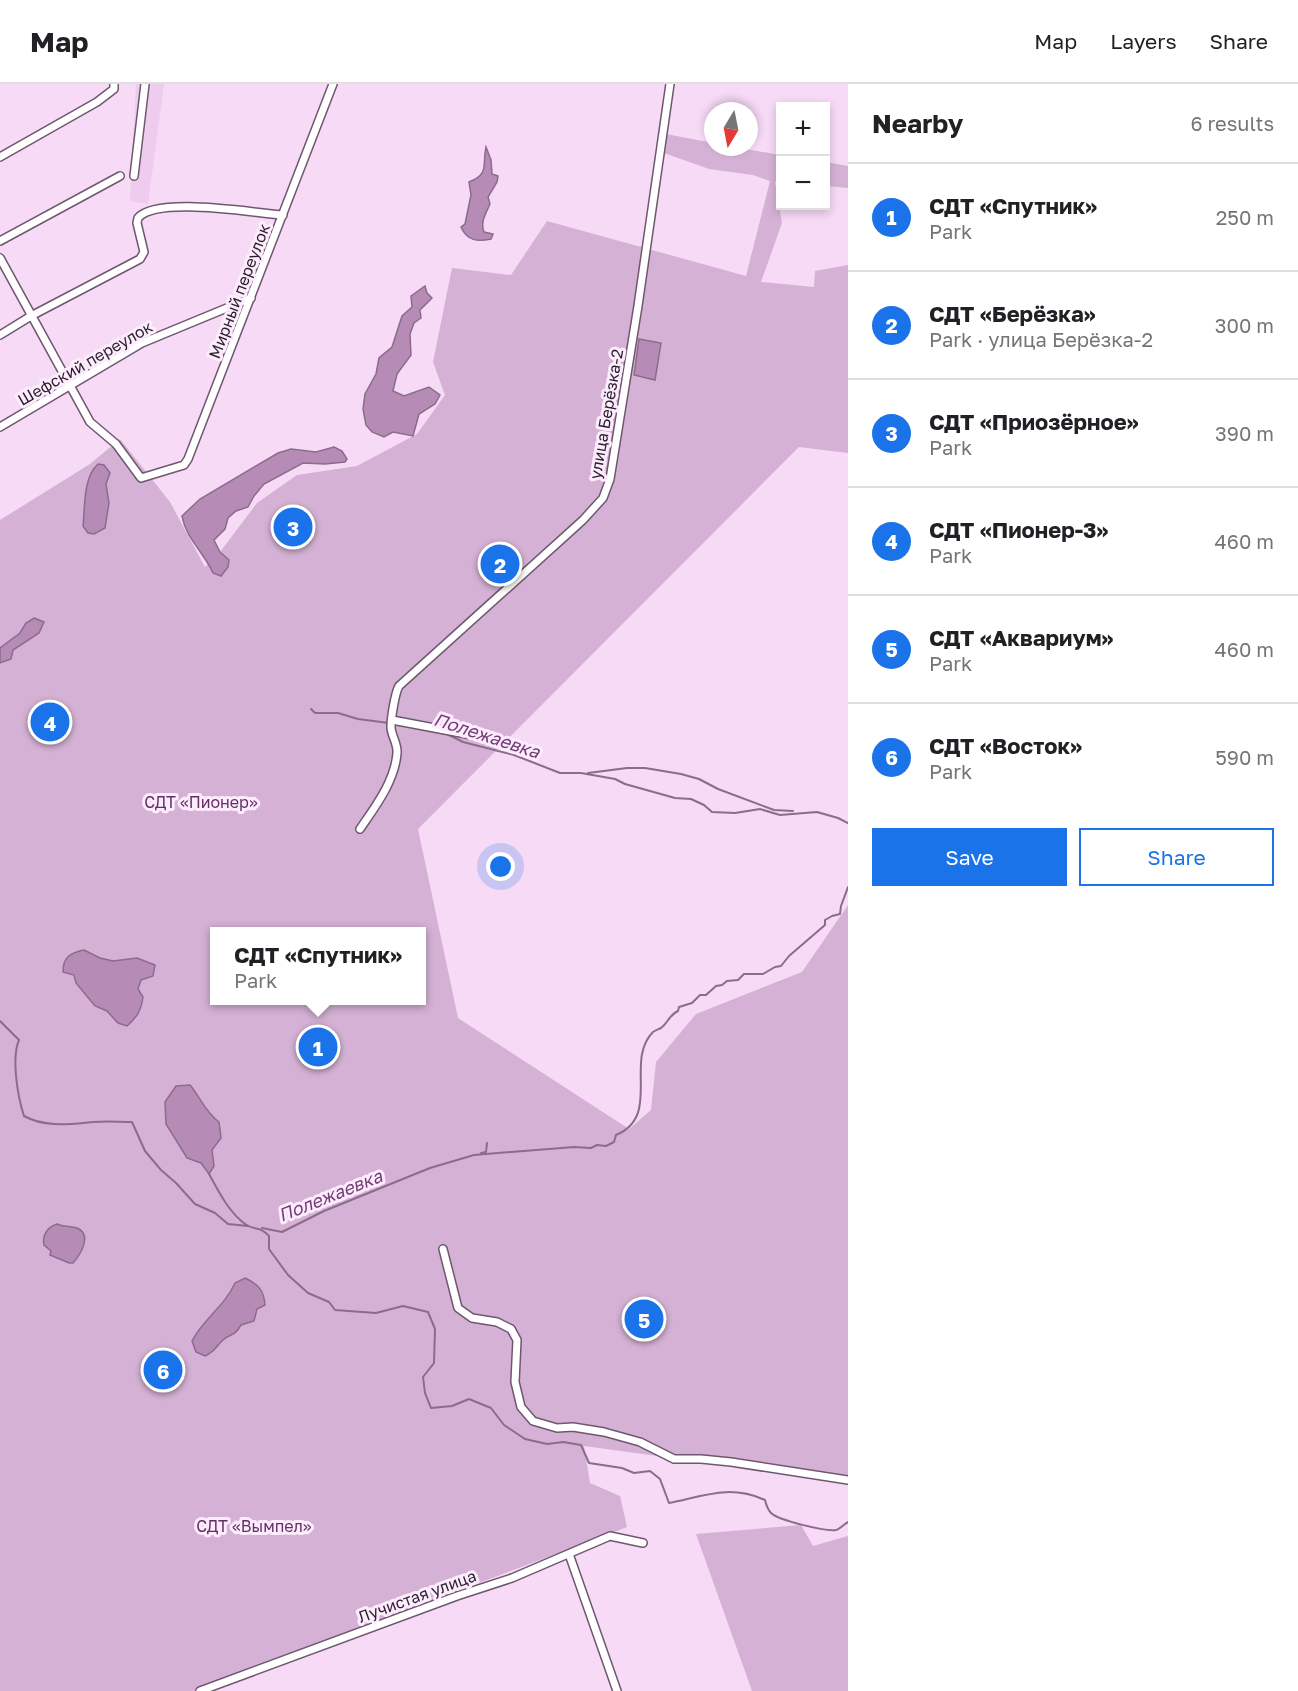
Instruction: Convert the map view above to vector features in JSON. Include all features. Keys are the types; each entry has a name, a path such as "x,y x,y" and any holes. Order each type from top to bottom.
{"street":[{"path":"0,157 97,102 114,89 114,84"},
{"path":"134,176 145,84"},
{"name":"Мирный переулок","path":"70,387 90,422 116,444 141,478 184,465 333,84"},
{"name":"улица Берёзка-2","path":"360,829 391,776 397,753 395,738 390,728 394,696 403,681 583,520 603,498 610,479 638,306 670,84"},
{"path":"0,241 120,176"},
{"path":"0,335 31,316 140,259 144,252 137,223 138,218 145,212 166,206 283,215"},
{"path":"0,258 70,387"},
{"name":"Шефский переулок","path":"0,427 142,343 251,298"},
{"path":"392,720 482,736"},
{"path":"443,1249 458,1308 472,1318 497,1322 510,1329 517,1340 515,1382 521,1407 533,1420 556,1428 573,1427 604,1432 640,1442 674,1459 730,1462 848,1480"},
{"name":"Лучистая улица","path":"200,1691 457,1596 512,1578 610,1536 643,1543"},
{"path":"569,1554 617,1691"}],"shaded area":[{"path":"136,84 164,84 148,204 130,201"},
{"path":"486,147 491,160 492,174 498,176 488,197 490,204 483,225 484,232 493,234 491,239 477,240 466,235 461,227 465,224 471,195 469,182 483,172"},
{"path":"425,286 432,298 420,310 421,318 414,323 410,334 411,355 397,374 393,391 404,396 429,387 440,395 435,404 419,414 413,436 393,432 384,437 372,432 366,425 363,409 365,394 376,374 379,358 392,347 402,316 412,307 411,296"},
{"path":"639,339 661,343 655,380 634,375"},
{"path":"334,447 342,451 347,459 345,462 303,463 264,484 248,507 236,511 228,518 225,529 214,540 220,552 229,560 228,567 221,576 213,573 187,532 182,516 200,499 278,453 291,449 316,452"},
{"path":"98,464 104,465 110,473 106,484 109,503 105,528 94,534 88,533 83,526 87,485"},
{"path":"34,618 44,622 39,633 13,650 11,659 0,663 0,648 20,633 26,623"},
{"path":"84,950 100,958 113,961 137,958 155,965 153,976 141,980 138,989 143,997 140,1010 127,1026 118,1023 107,1011 95,1006 76,983 74,975 63,972 68,956"},
{"path":"190,1085 207,1110 219,1122 221,1138 212,1150 214,1166 209,1174 201,1163 187,1158 166,1124 165,1102 176,1086"},
{"path":"57,1224 77,1228 84,1235 84,1245 73,1263 50,1255 51,1251 44,1245 46,1232"},
{"path":"245,1278 260,1288 265,1305 257,1309 254,1321 241,1325 212,1352 205,1356 196,1352 192,1341 197,1333 226,1299 235,1283"}],"green space":[{"path":"666,134 704,141 704,156 758,156 758,151 776,154 776,210 780,210 782,223 761,282 814,287 815,271 848,265 848,453 799,447 418,829 458,1018 629,1129 651,1110 656,1062 696,1014 802,972 848,905 848,1482 584,1446 590,1483 620,1496 627,1527 193,1691 0,1691 0,520 90,464 120,439 170,502 205,567 220,552 257,503 297,475 357,466 417,434 445,395 433,362 452,268 511,275 547,221 746,276 770,181 753,175 709,169 664,153"},
{"path":"830,163 848,166 848,188 830,186"},
{"path":"801,1525 813,1546 848,1536 848,1691 752,1691 696,1534"}],"waterway":[{"name":"Полежаевка","path":"311,709 315,713 338,713 358,719 389,723"},
{"name":"Полежаевка","path":"445,733 463,742 514,755 560,773 581,773 615,779 675,798 691,799 712,812 735,813 760,809 780,815 817,812 848,823"},
{"name":"Полежаевка","path":"588,773 645,768 681,774 699,779 718,789 774,810 793,811"},
{"name":"Полежаевка","path":"262,1228 282,1232 324,1211 430,1168 474,1155 574,1147 591,1148 597,1145 606,1146 614,1142 616,1135 630,1126 637,1115 640,1102 641,1058 645,1044 653,1032 661,1028 678,1011 679,1007 692,1003 700,995 706,995 716,986 727,981 738,980 744,974 763,974 781,966 789,956 825,925 825,920 840,914 848,887"},
{"name":"Полежаевка","path":"0,1021 19,1040 15,1067 24,1116 32,1120 58,1124 132,1122 145,1151 195,1204 215,1213 228,1224 248,1226"},
{"name":"Полежаевка","path":"481,1153 486,1152 487,1143"},
{"name":"Полежаевка","path":"209,1174 224,1201 239,1219 269,1236 269,1249 288,1275 308,1293 329,1302 335,1310 376,1313 403,1306 428,1312 435,1329 434,1363 423,1377 425,1393 431,1408 452,1406 469,1399 491,1408 504,1425 525,1439 547,1444 563,1442 581,1445 589,1463 622,1468 634,1473 650,1471 660,1479 669,1503 717,1493 740,1493 765,1500 768,1509 775,1516 802,1525 836,1530 848,1522"}],"place":[{"name":"СДТ «Приозёрное»","path":"293,527"},
{"name":"СДТ «Берёзка»","path":"500,564"},
{"name":"СДТ «Пионер-3»","path":"50,722"},
{"name":"СДТ «Спутник»","path":"318,1047"},
{"name":"СДТ «Аквариум»","path":"644,1319"},
{"name":"СДТ «Восток»","path":"163,1370"}],"park label":[{"name":"СДТ «Пионер»","path":"201,802"},
{"name":"СДТ «Вымпел»","path":"254,1526"}]}
